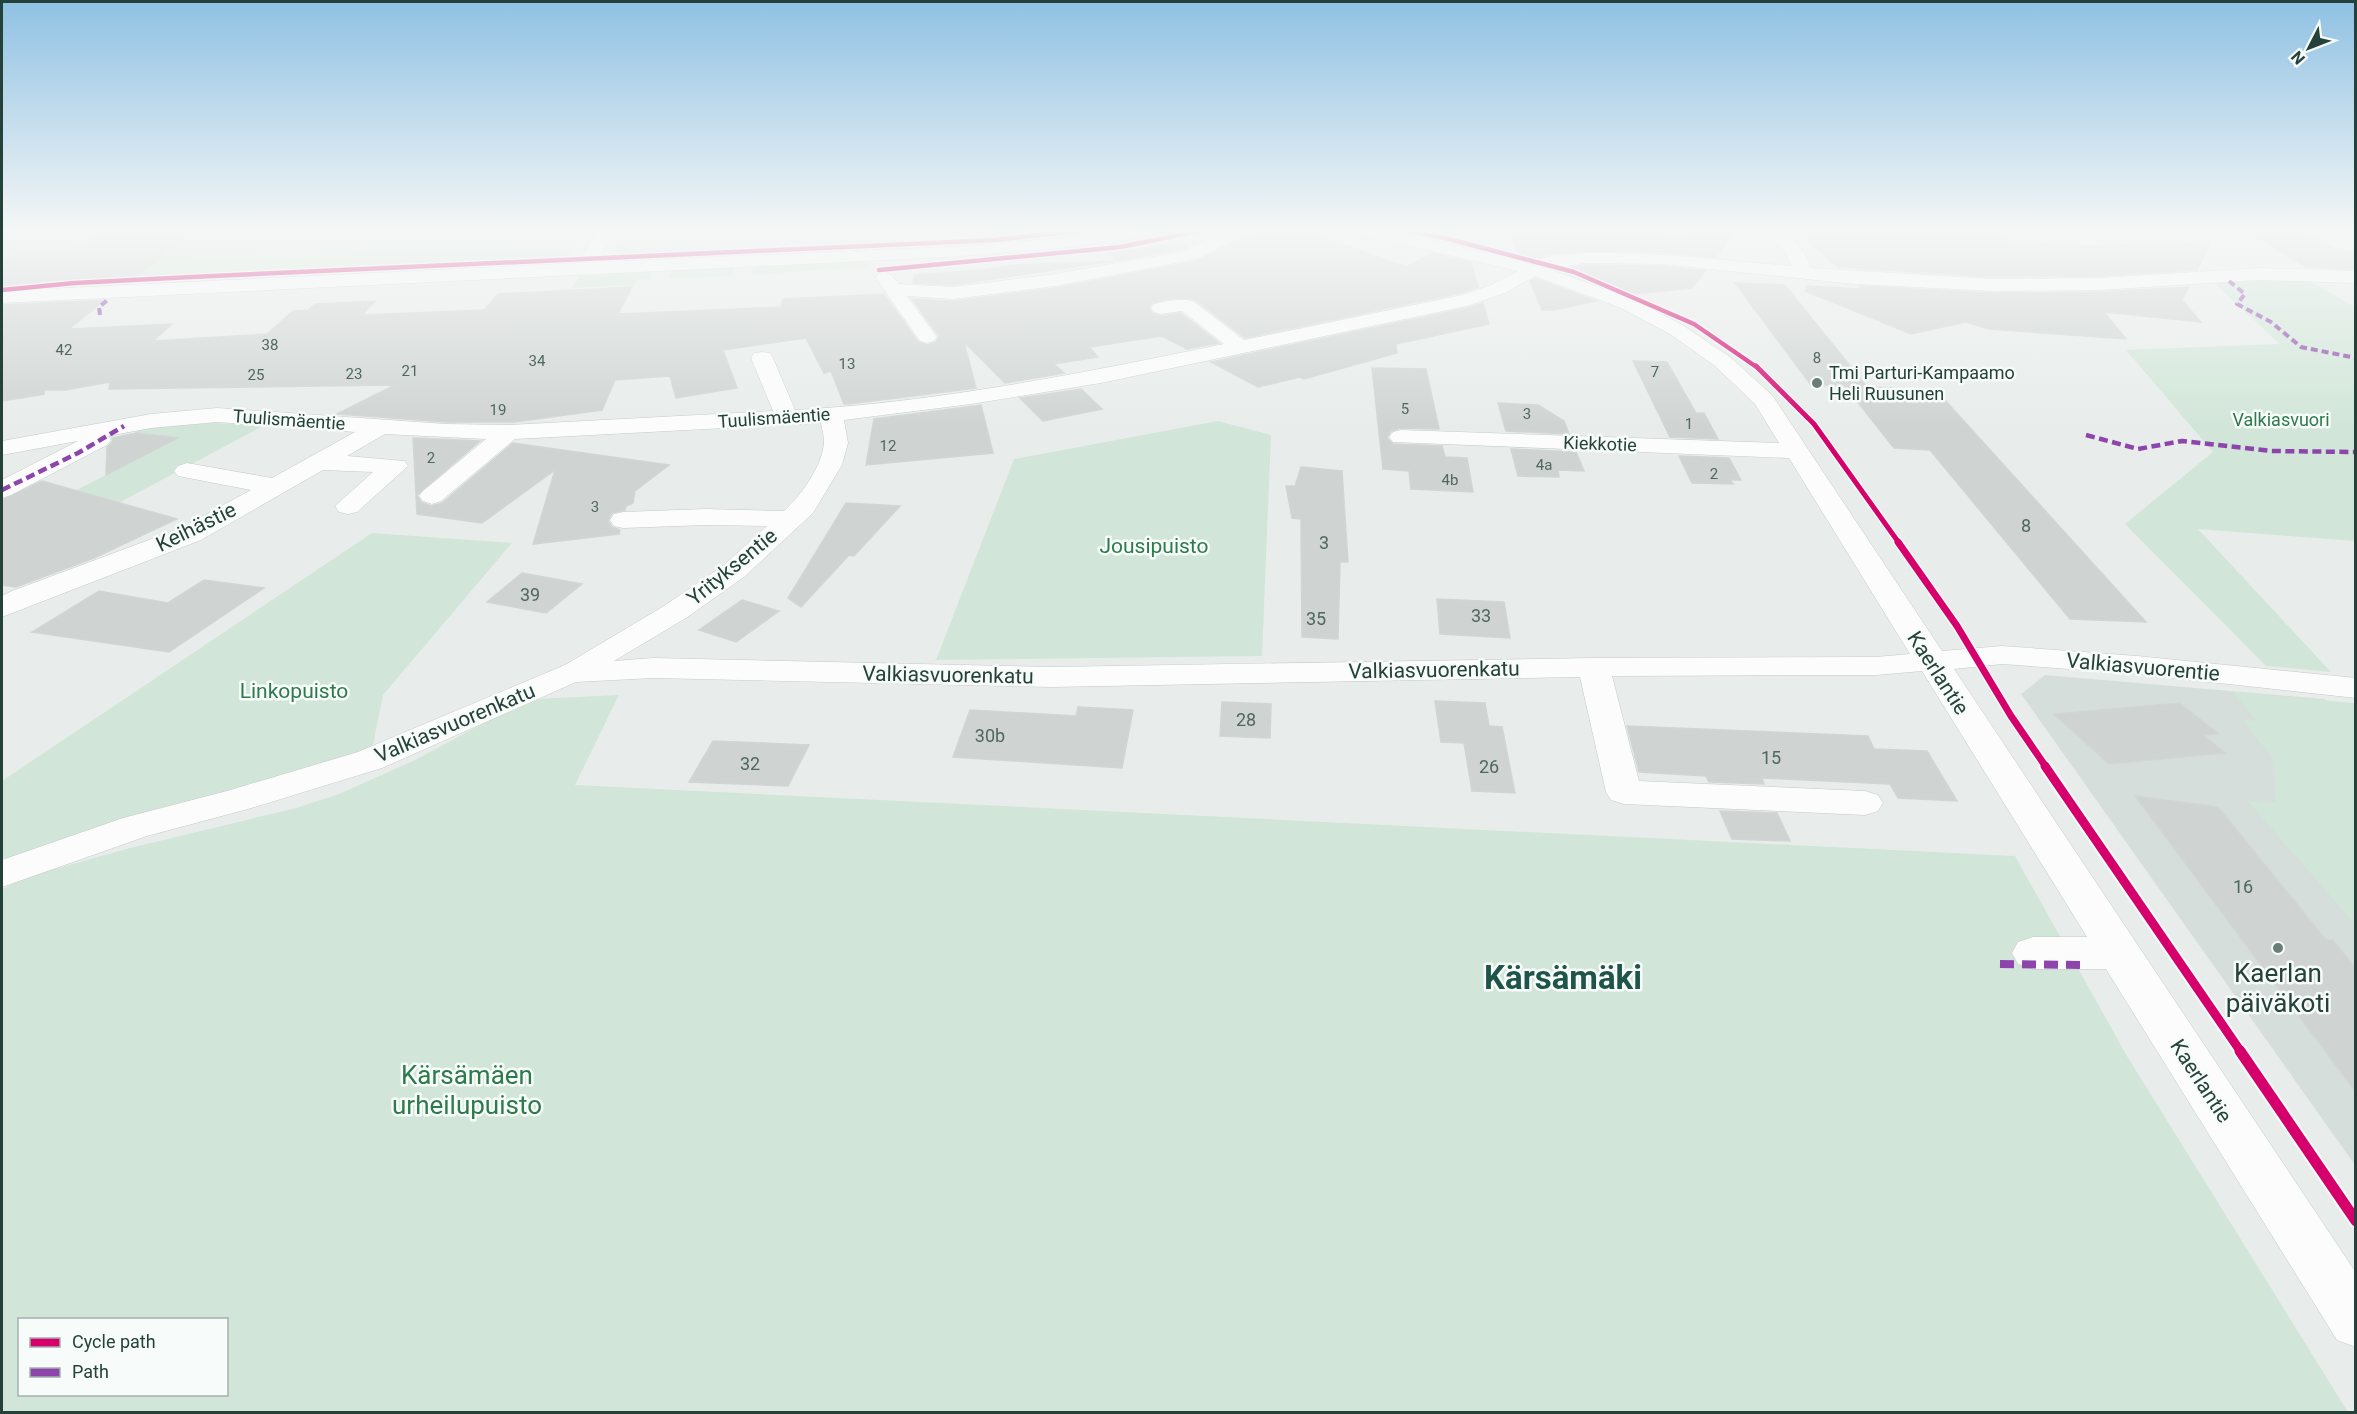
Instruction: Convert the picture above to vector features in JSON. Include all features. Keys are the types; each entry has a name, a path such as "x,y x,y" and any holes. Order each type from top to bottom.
{"street":[{"path":"2,297 23,295"},
{"path":"2,312 31,295"},
{"path":"897,295 927,337"},
{"name":"Tuulismäentie","path":"2,448 151,420 217,415 508,432 832,415 1046,386 1163,365 1239,346 1467,300 1481,295"},
{"name":"Kaerlantie","path":"1607,295 1670,326 1713,353 1764,400 1930,662 2355,1320"},
{"path":"1161,308 1186,305 1239,346"},
{"path":"762,358 787,418"},
{"name":"Yrityksentie","path":"570,673 675,612 734,571 804,507 830,465 836,443 832,415"},
{"path":"2,489 78,453 124,426"},
{"name":"Keihästie","path":"2,608 22,597 191,534 382,426"},
{"path":"432,496 508,432"},
{"name":"Kiekkotie","path":"1401,437 1799,452"},
{"path":"318,462 396,466 348,506"},
{"path":"187,471 275,486"},
{"path":"623,520 706,517 791,519"},
{"name":"Valkiasvuorentie","path":"1930,662 2002,655 2355,688"},
{"name":"Valkiasvuorenkatu","path":"2,873 136,827 235,801 370,760 570,673 653,669 1052,677 1594,667 1876,666 1930,662"},
{"path":"1594,667 1624,792 1865,803"},
{"path":"2033,953 2119,953"}],"shaded area":[{"name":"Kaerlan päiväkoti","path":"2045,675 2324,699 2355,731 2355,1165 2021,694"}],"green space":[{"name":"Valkiasvuori","path":"2227,295 2334,295 2355,307 2355,541 2198,529 2331,672 2266,666 2125,524 2213,452 2126,350 2280,344"},
{"name":"Jousipuisto","path":"1218,421 1271,435 1262,656 936,660 1014,459"},
{"path":"212,423 265,425 2,565 2,528 177,439 135,433 138,429"},
{"name":"Linkopuisto","path":"372,533 512,543 383,695 370,760 136,827 2,859 2,781"},
{"path":"2233,692 2355,703 2355,924 2248,801 2276,803 2274,760 2243,720 2257,721"},
{"name":"Kärsämäen urheilupuisto","path":"619,695 575,785 2015,856 2127,1056 2348,1412 2,1412 2,889 33,875 130,848 296,808 339,794 413,761 510,709 536,699"}],"building":[{"path":"497,295 628,295 618,314 781,307 783,299 885,295 918,342 928,345 936,342 939,336 912,299 953,301 1000,295 1451,295 1245,338 1194,299 1163,300 1152,303 1149,308 1152,313 1161,316 1181,313 1219,343 1187,349 1162,336 1089,347 1098,357 1054,364 1064,373 1005,383 964,342 976,388 848,404 844,404 831,371 824,373 806,338 723,350 737,388 676,398 670,376 615,380 602,410 514,422 446,422 337,414 395,385 109,389 110,382 65,390 44,390 44,394 2,401 2,305 105,300 69,329 172,324 153,341 267,334 293,311 308,310 315,304 375,301 362,315 484,310"},
{"path":"1536,295 1580,295 1596,301 1554,310 1542,310"},
{"path":"1744,295 1793,295 1867,387 1811,385"},
{"path":"1815,295 2185,295 2182,300 2201,322 2104,312 2126,339 1989,329 1966,322 1911,334"},
{"path":"1483,303 1489,324 1396,344 1397,353 1304,379 1300,377 1258,387 1211,362 1467,308"},
{"path":"1633,361 1667,362 1696,413 1704,413 1718,439 1670,437"},
{"path":"1372,368 1426,369 1439,429 1400,428 1391,431 1387,438 1393,444 1442,446 1445,457 1467,458 1473,492 1411,489 1409,471 1383,469"},
{"path":"1845,386 1894,388 1902,397 1943,398 2146,622 2070,619 1930,450 1894,448"},
{"path":"1081,389 1102,409 1043,421 1020,398"},
{"path":"1498,403 1538,405 1564,421 1569,434 1506,431"},
{"path":"981,405 993,453 866,465 874,419"},
{"path":"137,433 178,438 106,475 107,447 113,441 112,438"},
{"path":"413,438 480,441 417,495 421,502 431,506 442,503 513,443 669,465 635,491 633,503 626,506 625,510 612,513 608,521 612,527 620,530 619,534 533,544 555,470 482,523 417,514"},
{"path":"1511,449 1576,452 1584,471 1558,470 1559,477 1518,476"},
{"path":"1679,456 1729,458 1741,480 1730,480 1733,484 1692,483"},
{"path":"1301,467 1342,471 1348,562 1340,562 1338,639 1302,637 1301,519 1292,518 1286,486 1295,486"},
{"path":"42,481 177,519 94,558 16,587 2,585 2,500"},
{"path":"846,503 900,506 854,556 849,555 801,607 788,598"},
{"path":"522,573 582,584 546,613 487,602"},
{"path":"204,580 264,588 169,652 32,632 99,591 168,603"},
{"path":"1437,599 1504,602 1510,638 1440,634"},
{"path":"742,600 779,611 736,642 699,630"},
{"path":"1435,701 1485,703 1489,726 1502,727 1515,793 1472,791 1464,743 1441,742"},
{"path":"1222,702 1271,704 1270,738 1220,736"},
{"path":"2180,703 2218,734 2203,735 2225,753 2109,764 2054,714"},
{"path":"1078,707 1133,710 1122,768 953,757 970,710 1076,716"},
{"path":"1627,726 1868,736 1874,749 1927,751 1957,801 1898,798 1890,784 1762,778 1764,784 1709,782 1706,776 1639,772"},
{"path":"713,741 809,745 788,786 689,782"},
{"path":"2135,796 2218,807 2326,940 2333,940 2355,968 2355,1091"},
{"path":"1720,811 1777,813 1790,841 1732,839"}],"marked path":[{"path":"2244,295 2237,304 2271,322 2301,347 2356,358"},
{"path":"100,315 99,307 109,299"},
{"path":"2,490 78,453 124,426"},
{"path":"2086,435 2138,449 2182,441 2271,451 2356,452"},
{"path":"2000,964 2084,965"}],"cycle path":[{"path":"1627,295 1694,324 1760,369 1814,424 1957,626 2011,716 2356,1221"}],"place":[{"name":"Tmi Parturi-Kampaamo Heli Ruusunen","path":"1817,383"},
{"name":"Kaerlan päiväkoti","path":"2278,948"}],"district":[{"name":"Kärsämäki","path":"1563,977"}]}
